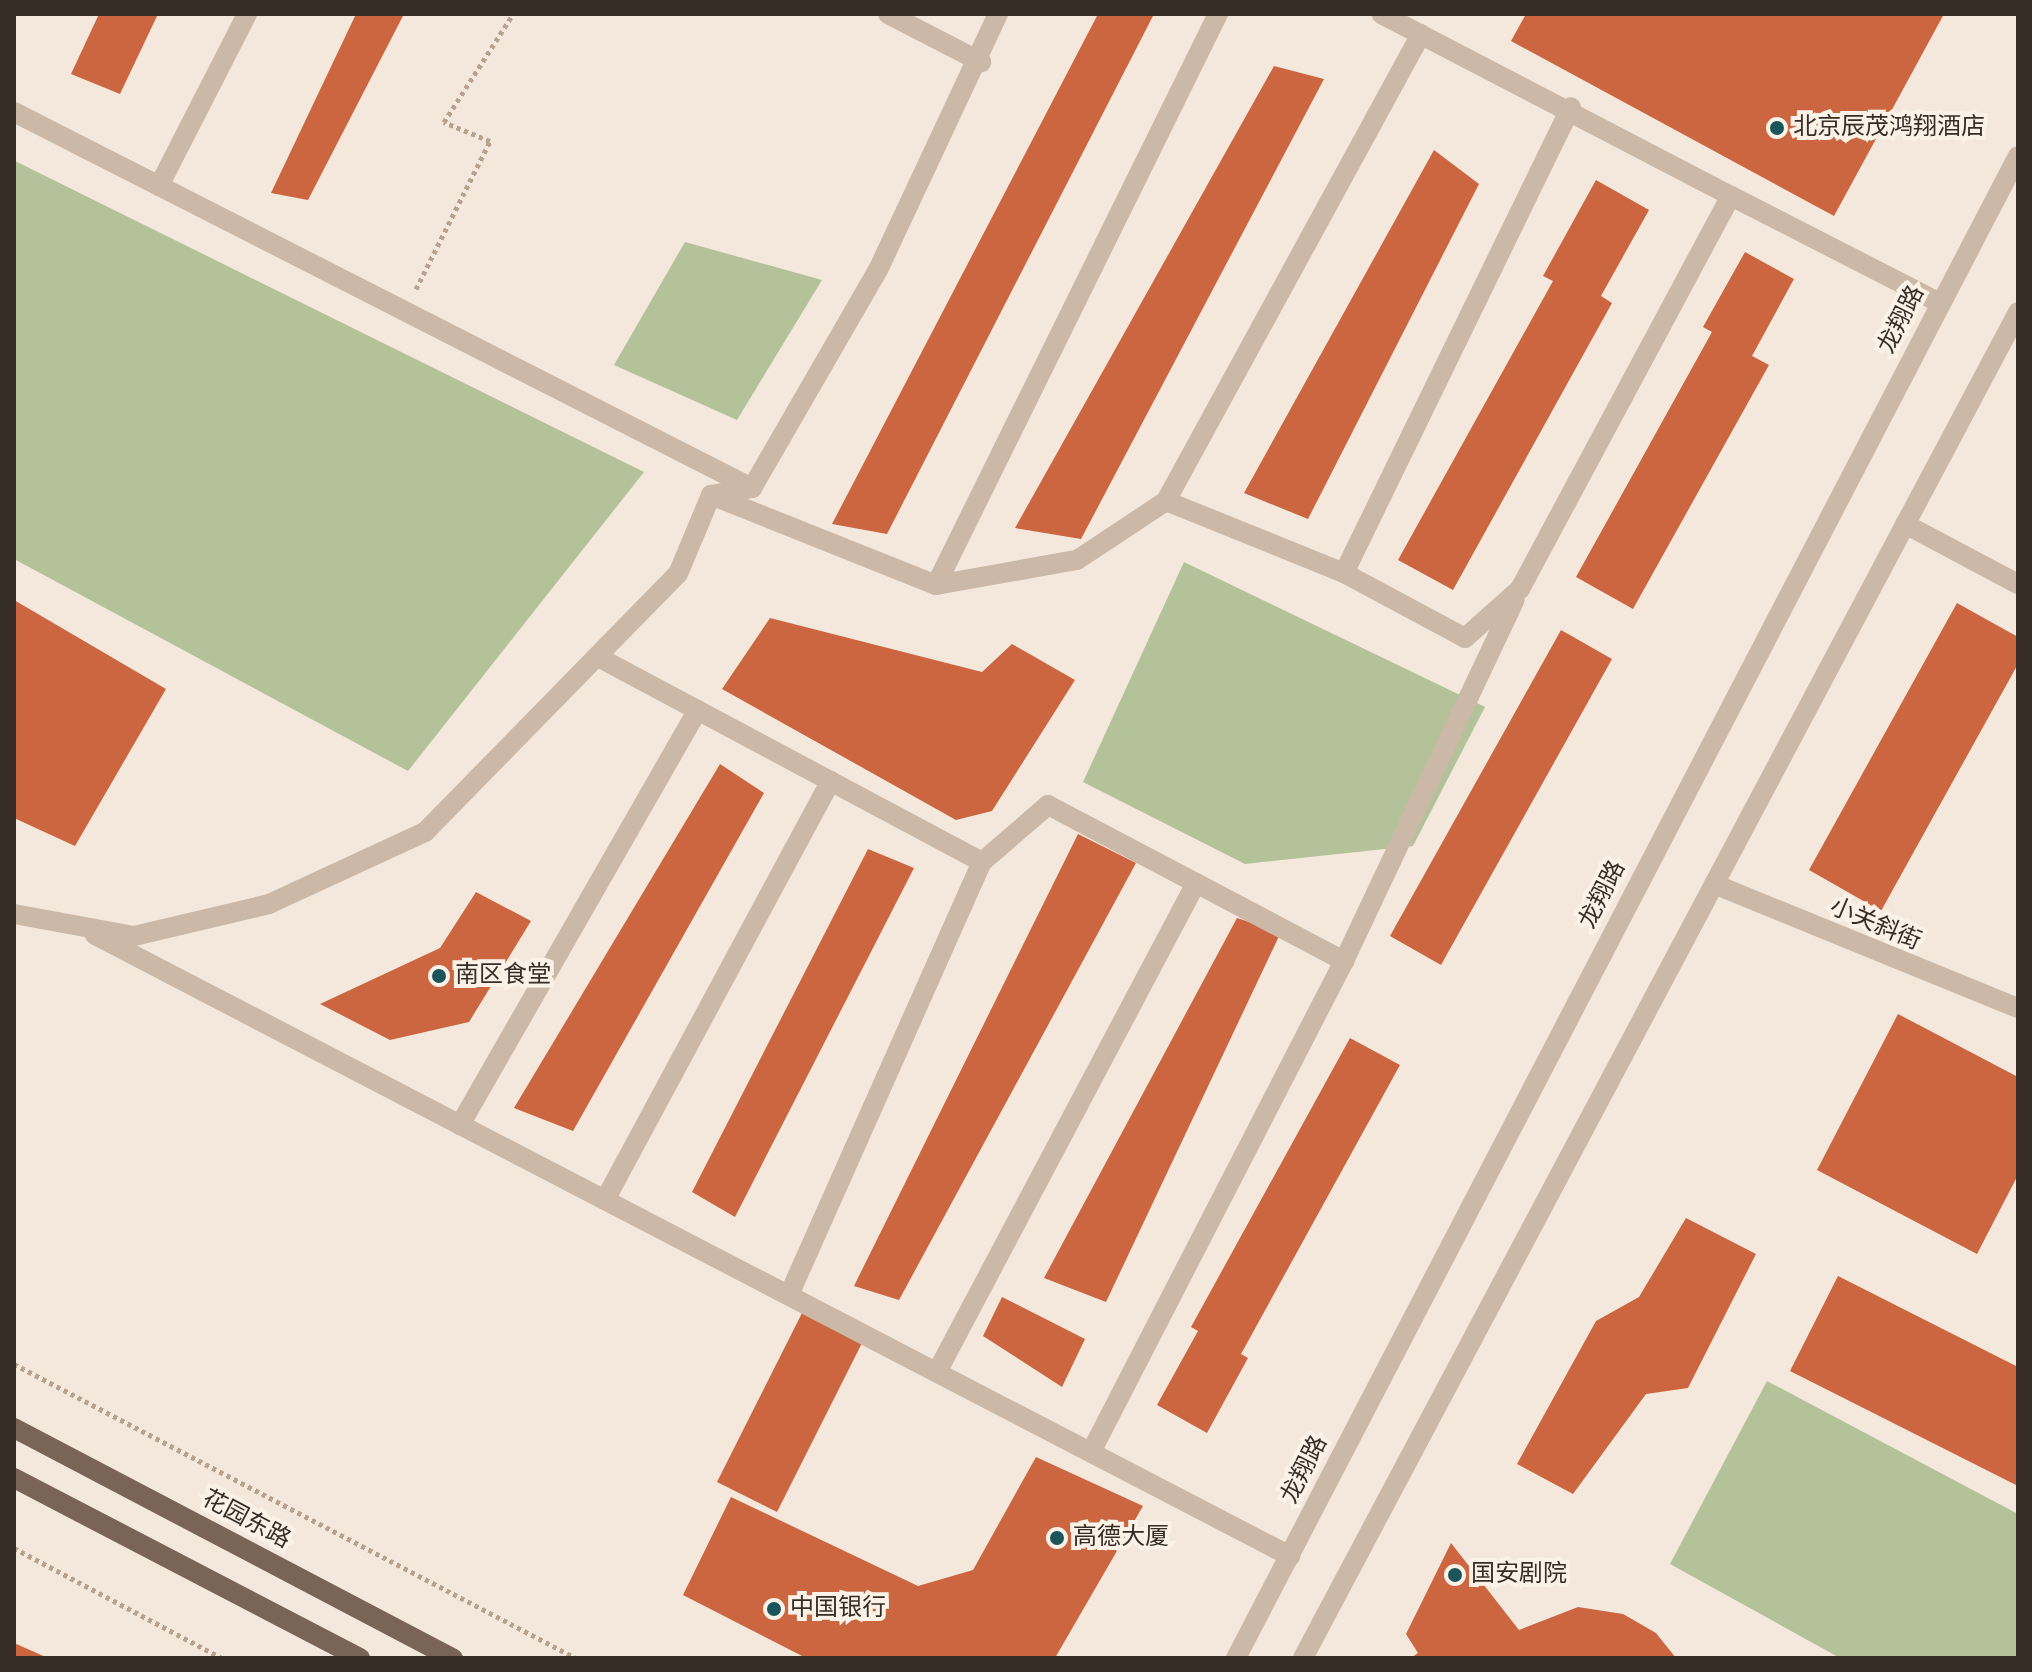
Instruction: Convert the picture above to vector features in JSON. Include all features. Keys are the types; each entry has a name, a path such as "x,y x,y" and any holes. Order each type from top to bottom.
{"main road":[{"name":"花园东路","path":"14,1428 453,1658"},
{"path":"14,1478 360,1658"}],"street":[{"path":"159,186 247,14"},
{"path":"888,14 981,62"},
{"path":"752,488 878,270 981,62 998,14"},
{"path":"936,585 1218,14"},
{"path":"1381,14 1571,107 1731,196 1940,303"},
{"path":"711,495 936,585 1077,560 1166,501 1421,34"},
{"path":"1344,573 1571,107"},
{"path":"14,112 752,488"},
{"name":"龙翔路","path":"1236,1658 2018,156"},
{"path":"1091,1452 1344,961 1520,589 1731,196"},
{"path":"1303,1658 2018,312"},
{"path":"711,495 752,488"},
{"path":"14,914 134,936 269,904 425,832 678,574 711,495"},
{"path":"1166,501 1344,573 1465,638 1520,589"},
{"path":"1905,524 2018,584"},
{"path":"598,657 982,862"},
{"path":"460,1125 698,710"},
{"path":"605,1200 831,781"},
{"path":"789,1295 982,862 1048,805 1344,961"},
{"path":"937,1372 1196,883"},
{"name":"小关斜街","path":"1714,884 2018,1008"},
{"path":"81,928 1290,1556"}],"path":[{"path":"405,311 490,141 444,122 513,14"},
{"path":"14,1364 576,1658"},
{"path":"14,1548 222,1658"}],"green space":[{"path":"15,161 644,472 408,771 14,559"},
{"path":"685,242 822,280 737,420 614,365"},
{"path":"1184,562 1485,707 1413,846 1245,864 1083,782"},
{"path":"1767,1381 2018,1514 2018,1658 1840,1658 1670,1564"}],"building":[{"path":"99,14 158,14 120,94 71,74"},
{"path":"356,14 404,14 308,200 271,193"},
{"path":"1098,14 1154,14 887,534 832,524"},
{"name":"北京辰茂鸿翔酒店","path":"1526,14 1944,14 1834,216 1511,41"},
{"path":"1274,66 1324,79 1081,539 1015,528"},
{"path":"1434,150 1479,184 1308,519 1244,493"},
{"path":"1596,180 1649,210 1601,296 1612,303 1453,590 1398,560 1553,281 1543,276"},
{"path":"1745,252 1794,279 1752,356 1769,365 1633,609 1576,577 1712,332 1703,327"},
{"path":"14,600 166,689 75,846 14,818"},
{"path":"1957,603 2018,637 2018,664 1881,911 1809,870"},
{"path":"770,618 982,672 1012,644 1075,680 992,811 956,820 722,689"},
{"path":"1561,630 1612,659 1441,965 1390,936"},
{"path":"720,764 764,793 573,1131 514,1108"},
{"path":"1078,834 1136,863 899,1300 854,1286"},
{"path":"868,849 914,868 735,1217 692,1192"},
{"name":"南区食堂","path":"476,892 531,921 469,1022 390,1040 320,1004 440,948"},
{"path":"1237,918 1281,932 1106,1302 1044,1278"},
{"path":"1898,1014 2018,1077 2018,1175 1977,1254 1817,1170"},
{"path":"1350,1038 1400,1065 1241,1354 1248,1358 1207,1433 1157,1405 1198,1331 1191,1327"},
{"path":"1686,1218 1756,1254 1688,1388 1646,1394 1573,1494 1517,1464 1596,1321 1639,1297"},
{"path":"1838,1276 2018,1367 2018,1486 1790,1371"},
{"path":"1002,1297 1085,1339 1062,1387 983,1336"},
{"path":"802,1313 862,1343 777,1512 717,1482"},
{"name":"高德大厦","path":"1036,1457 1143,1506 1055,1658 806,1658 683,1595 731,1497 918,1586 973,1570"},
{"name":"国安剧院","path":"1451,1543 1519,1630 1578,1607 1623,1614 1656,1633 1676,1658 1411,1658 1418,1653 1406,1634"},
{"path":"14,1643 48,1658 14,1658"}],"place":[{"name":"北京辰茂鸿翔酒店","path":"1777,128"},
{"name":"南区食堂","path":"439,976"},
{"name":"高德大厦","path":"1057,1538"},
{"name":"国安剧院","path":"1455,1575"},
{"name":"中国银行","path":"774,1609"}]}
